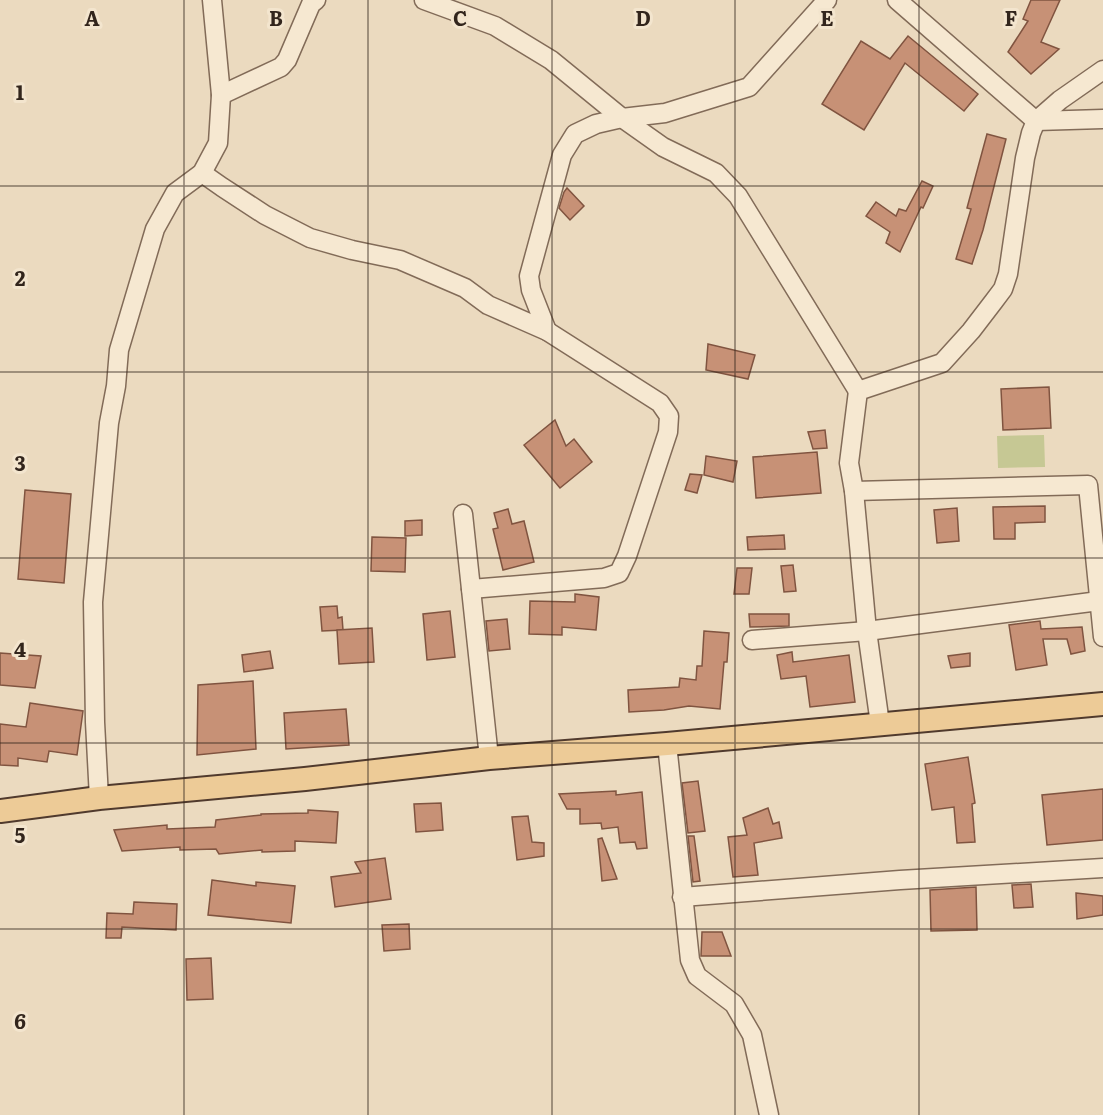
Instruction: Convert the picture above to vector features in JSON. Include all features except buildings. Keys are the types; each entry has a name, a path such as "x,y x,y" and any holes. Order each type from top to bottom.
{"main road":[{"path":"0,811 99,798 305,779 489,758 1103,704"}],"street":[{"path":"99,798 93,602 118,350 155,229 175,193 202,173 218,143 220,95 212,0"},
{"path":"220,95 281,67 287,60 311,4 316,0"},
{"path":"424,0 495,26 551,60 621,118 663,147 716,173 738,196 858,391 849,463 854,490 867,631 880,724"},
{"path":"548,331 531,290 529,276 562,155 575,134 596,124 621,118 665,113 749,87 827,0"},
{"path":"897,0 1036,121 1103,119"},
{"path":"858,391 942,363 999,295 1008,274 1025,158 1036,121 1060,100 1103,70"},
{"path":"202,173 265,215 310,238 400,260 465,288 488,305 548,331 660,403 669,416 668,432 619,573 604,578 471,589"},
{"path":"854,490 1088,485 1103,637"},
{"path":"463,514 489,758"},
{"path":"752,640 867,631 1100,601"},
{"path":"667,744 690,960 697,976 734,1004 752,1035 770,1115"},
{"path":"682,897 900,880 1103,868"}],"green space":[{"path":"1044,435 1045,467 998,468 997,436"}]}
